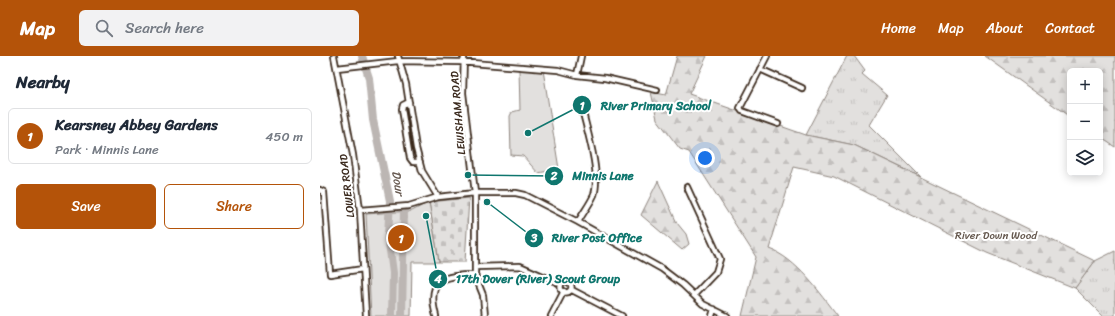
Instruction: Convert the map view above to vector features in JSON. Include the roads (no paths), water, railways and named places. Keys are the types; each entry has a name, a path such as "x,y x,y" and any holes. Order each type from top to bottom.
{"street":[{"name":"LOWER ROAD","path":"334,56 353,155 360,210 366,316"},
{"name":"LEWISHAM ROAD","path":"464,56 462,63 463,93 475,193 475,274"},
{"path":"577,74 581,56"},
{"path":"767,56 740,108 742,111 778,124"},
{"path":"398,58 406,84 422,171 438,197"},
{"path":"337,68 398,58 425,58 462,63 537,68 605,78 657,90"},
{"path":"760,69 802,88"},
{"path":"409,102 404,105 402,109 410,158 413,162 420,162"},
{"path":"578,222 593,196 595,189 594,163 582,108"},
{"path":"687,187 688,193 720,259 716,272 694,295"},
{"path":"320,190 324,192 330,274 363,269"},
{"path":"360,210 409,206 438,197 475,193 516,193 525,195 578,222 662,269 703,304 728,316"},
{"path":"475,267 520,266 561,284 565,282 568,283 571,285 572,290"},
{"path":"436,316 432,302 433,292 442,279 454,275 475,274 483,295 485,316"},
{"path":"561,284 561,289 564,291 570,292 572,290 622,316"},
{"path":"551,316 564,291"},
{"path":"712,316 714,310"}],"waterway":[{"name":"Dour","path":"362,56 369,78 373,120 390,201 388,235 393,273 392,316"},
{"name":"Dour","path":"402,316 404,210"}],"place":[{"name":"River Primary School","path":"528,133"},
{"name":"Minnis Lane","path":"468,175"},
{"name":"River Post Office","path":"487,202"},
{"name":"17th Dover (River) Scout Group","path":"426,216"},
{"name":"Kearsney Abbey Gardens","path":"401,238"}],"park label":[{"name":"River Down Wood","path":"996,235"}]}
